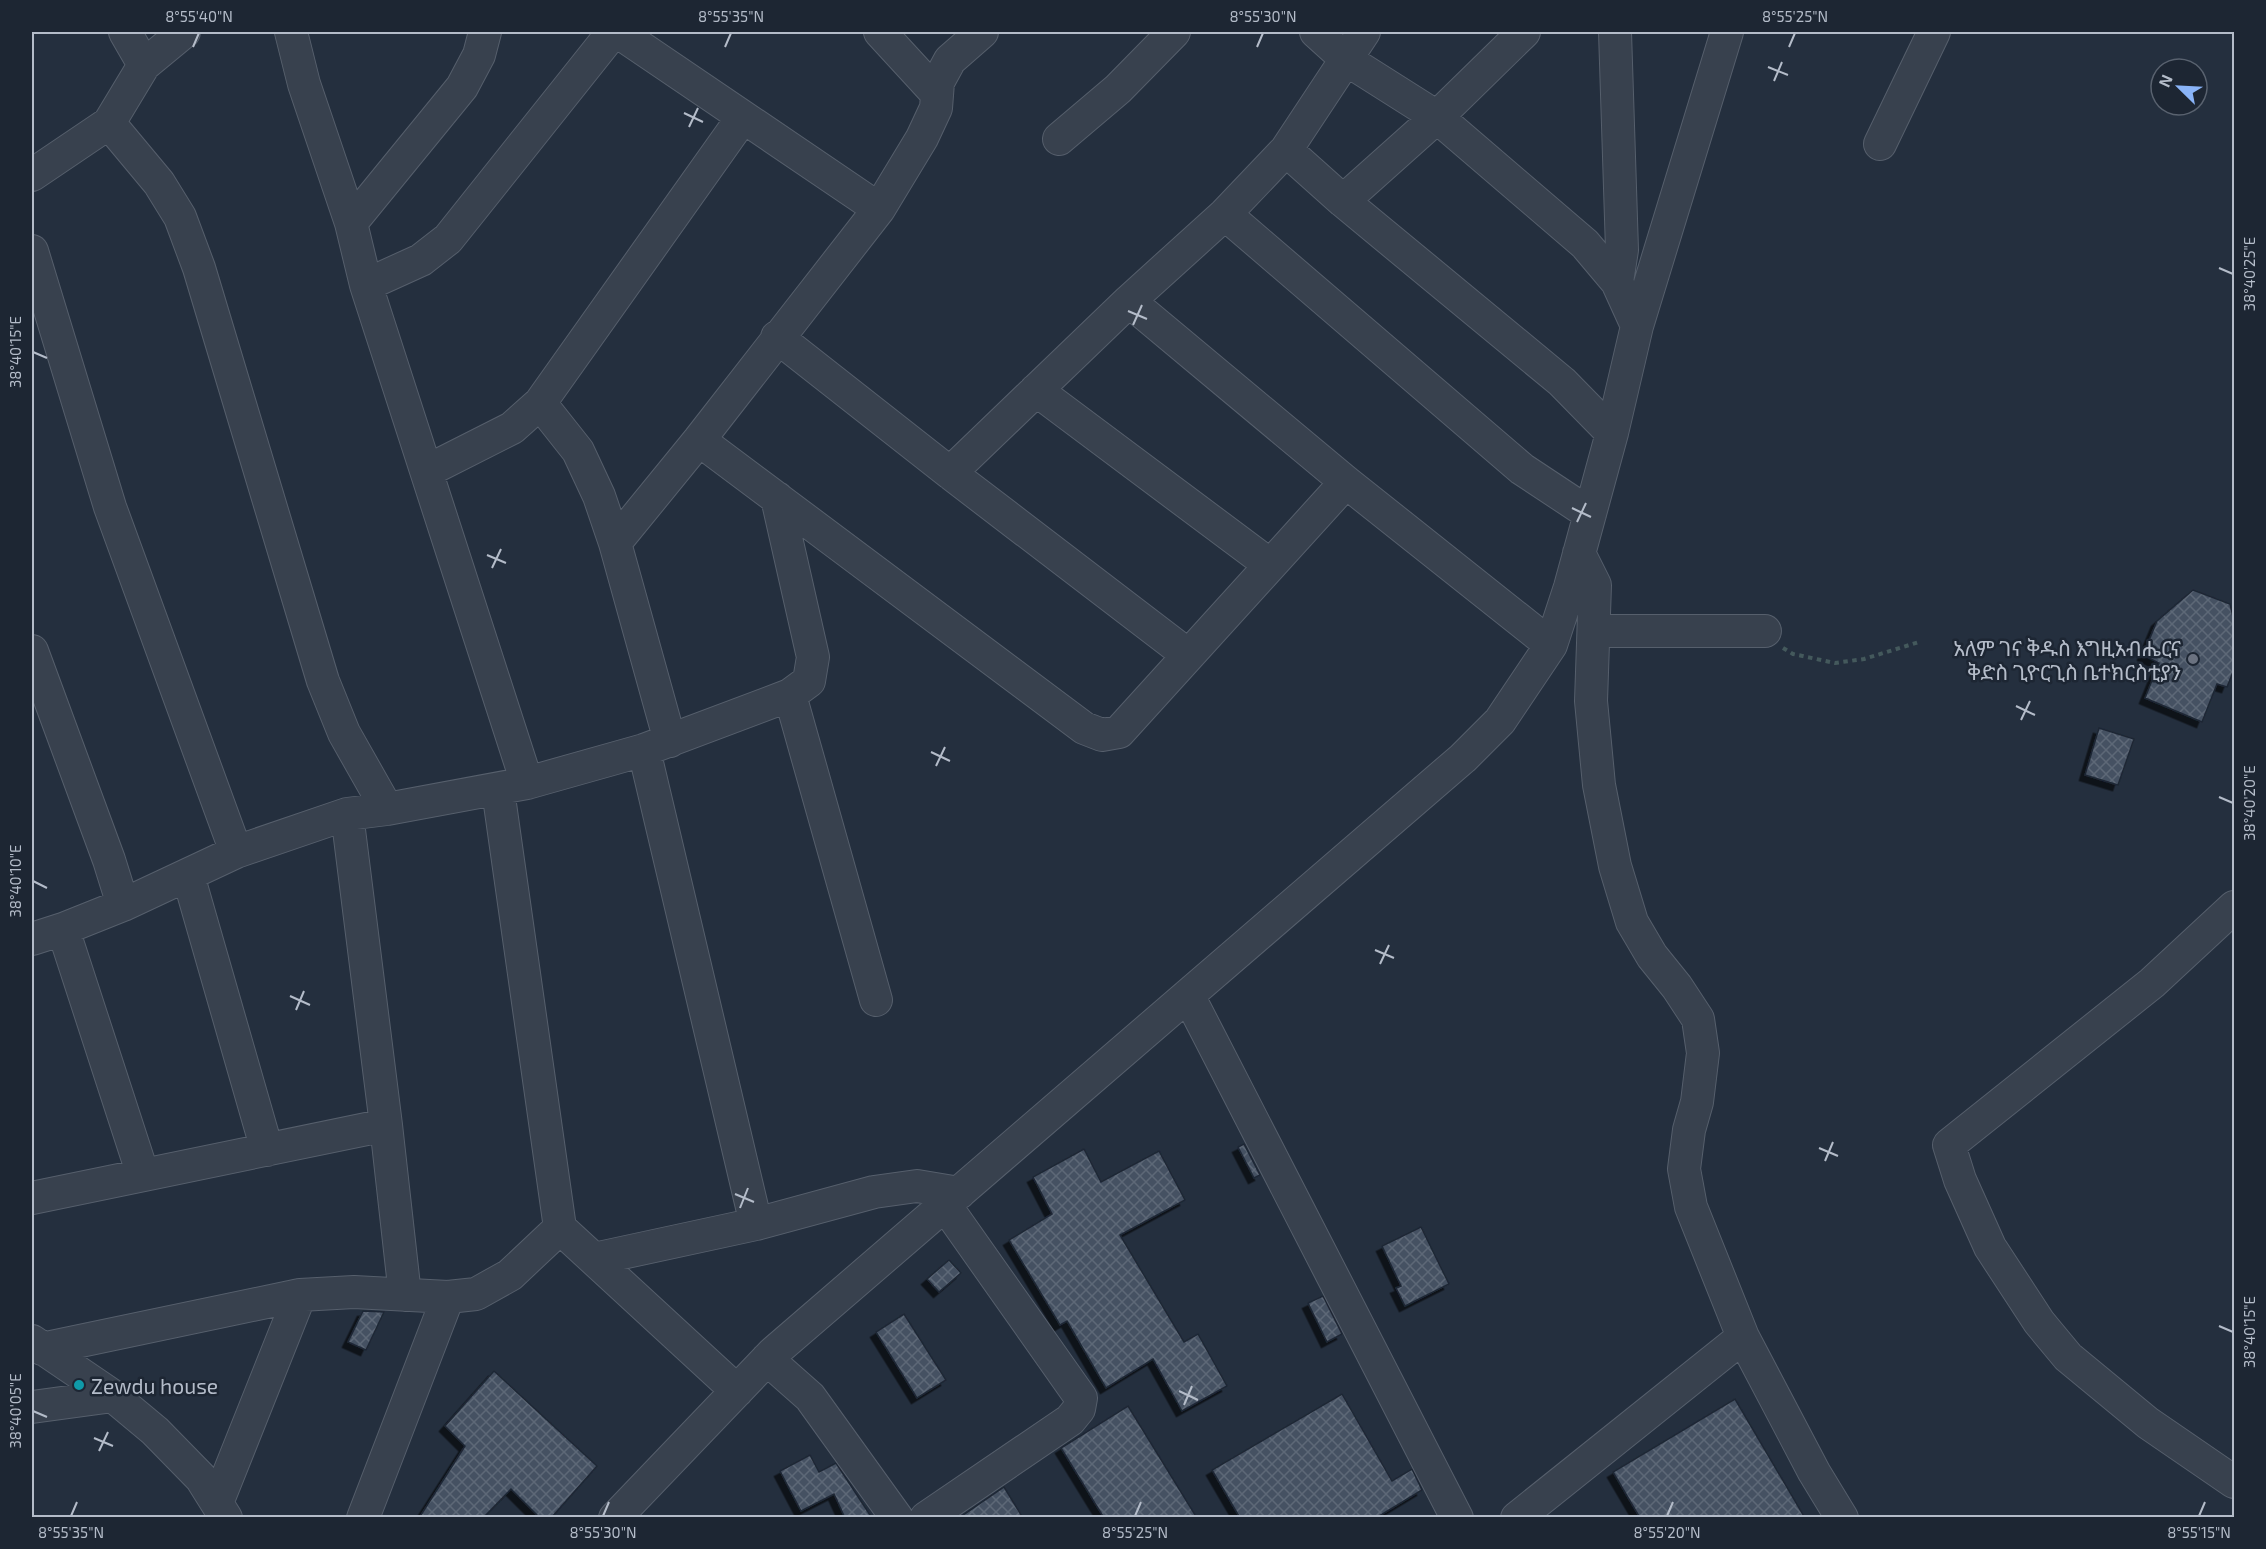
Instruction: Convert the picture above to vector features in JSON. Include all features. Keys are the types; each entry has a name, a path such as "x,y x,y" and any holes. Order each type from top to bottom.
{"street":[{"path":"125,32 144,65"},
{"path":"32,175 109,123 144,65 184,32"},
{"path":"291,32 304,84 351,223 366,285 427,471 512,786 560,1228 737,1391"},
{"path":"351,223 462,87 479,56 485,32"},
{"path":"366,285 421,260 448,239 613,32"},
{"path":"618,32 879,209"},
{"path":"880,32 937,94"},
{"path":"615,543 699,440 879,209 922,138 936,108 938,82 950,60 982,32"},
{"path":"1059,139 1118,89 1174,32"},
{"path":"1316,32 1347,60 1437,117 1585,244 1617,282 1637,326"},
{"path":"950,473 1129,301 1225,214 1286,150 1364,32"},
{"path":"1343,201 1437,117 1524,32"},
{"path":"1615,32 1623,250 1617,282"},
{"path":"615,1518 767,1359 1463,758 1500,721 1551,645 1570,587 1612,433 1637,326 1727,32"},
{"path":"1880,144 1934,32"},
{"path":"427,471 512,428 540,403 743,117"},
{"path":"109,123 159,183 180,217 199,268 323,681 344,733 387,809"},
{"path":"1286,150 1343,201 1562,382 1612,433"},
{"path":"1225,214 1522,469 1590,514"},
{"path":"32,250 110,507 236,852"},
{"path":"1129,301 1346,482 1551,645"},
{"path":"777,337 1188,655"},
{"path":"1036,390 1270,565"},
{"path":"540,403 578,451 599,496 615,543 756,1224"},
{"path":"699,440 1084,728 1102,735 1119,732 1346,482"},
{"path":"32,939 123,905 236,852 347,814 512,786 657,746 790,694 809,681 813,657 777,498"},
{"path":"1579,553 1595,585 1592,701 1599,785 1615,866 1632,922 1652,956 1698,1019 1702,1053 1697,1101 1689,1130 1684,1169 1691,1207 1743,1337 1814,1472 1842,1518"},
{"path":"1594,631 1765,631"},
{"path":"32,651 109,860 123,905"},
{"path":"790,694 876,1000"},
{"path":"347,814 405,1295"},
{"path":"188,875 267,1150"},
{"path":"2235,907 2152,983 1948,1145 1960,1180 1990,1246 2039,1322 2068,1357 2148,1423 2235,1482"},
{"path":"63,929 143,1175"},
{"path":"1188,995 1457,1518"},
{"path":"32,1198 386,1125"},
{"path":"594,1259 756,1224 873,1192 917,1186 952,1199 1081,1398 1079,1409 1070,1420 926,1518"},
{"path":"37,1345 300,1295 354,1292 448,1297 476,1294 510,1275 560,1228"},
{"path":"221,1510 300,1295"},
{"path":"363,1518 448,1297"},
{"path":"1517,1518 1743,1337"},
{"path":"37,1345 113,1396 155,1431 201,1479 221,1510"},
{"path":"767,1359 810,1397 897,1518"},
{"path":"32,1407 113,1396"}],"path":[{"path":"1765,631 1792,654 1835,663 1864,660 1919,642"}],"building":[{"name":"አለም ገና ቅዱስ እግዚአብሔርና ቅድስ ጊዮርጊስ ቤተክርስቲያን","path":"2193,590 2230,604 2235,625 2235,667 2227,687 2217,684 2202,722 2145,698 2159,663 2143,655 2157,621"},
{"path":"2099,728 2134,739 2118,785 2085,775"},
{"path":"1244,1144 1260,1175 1254,1178 1238,1147"},
{"path":"1084,1149 1101,1182 1159,1151 1185,1200 1120,1235 1184,1342 1198,1334 1227,1386 1182,1411 1153,1359 1106,1388 1067,1321 1060,1325 1009,1240 1052,1214 1033,1177"},
{"path":"1421,1227 1449,1284 1405,1306 1396,1288 1401,1286 1382,1246"},
{"path":"949,1260 961,1273 939,1292 927,1279"},
{"path":"1323,1296 1342,1334 1327,1342 1308,1303"},
{"path":"363,1311 384,1312 366,1350 348,1342"},
{"path":"904,1314 946,1380 917,1398 876,1332"},
{"path":"494,1371 597,1466 551,1518 540,1518 511,1489 483,1518 419,1518 465,1446 445,1426"},
{"path":"1342,1394 1392,1481 1412,1469 1422,1490 1376,1518 1240,1518 1212,1470"},
{"path":"1735,1399 1805,1518 1640,1518 1613,1472"},
{"path":"1128,1406 1197,1518 1104,1518 1061,1448"},
{"path":"810,1455 819,1472 836,1463 872,1518 845,1518 834,1494 801,1511 780,1471"},
{"path":"1004,1487 1023,1518 959,1518"}],"place":[{"name":"አለም ገና ቅዱስ እግዚአብሔርና ቅድስ ጊዮርጊስ ቤተክርስቲያን","path":"2193,659"},
{"name":"Zewdu house","path":"79,1385"}]}
